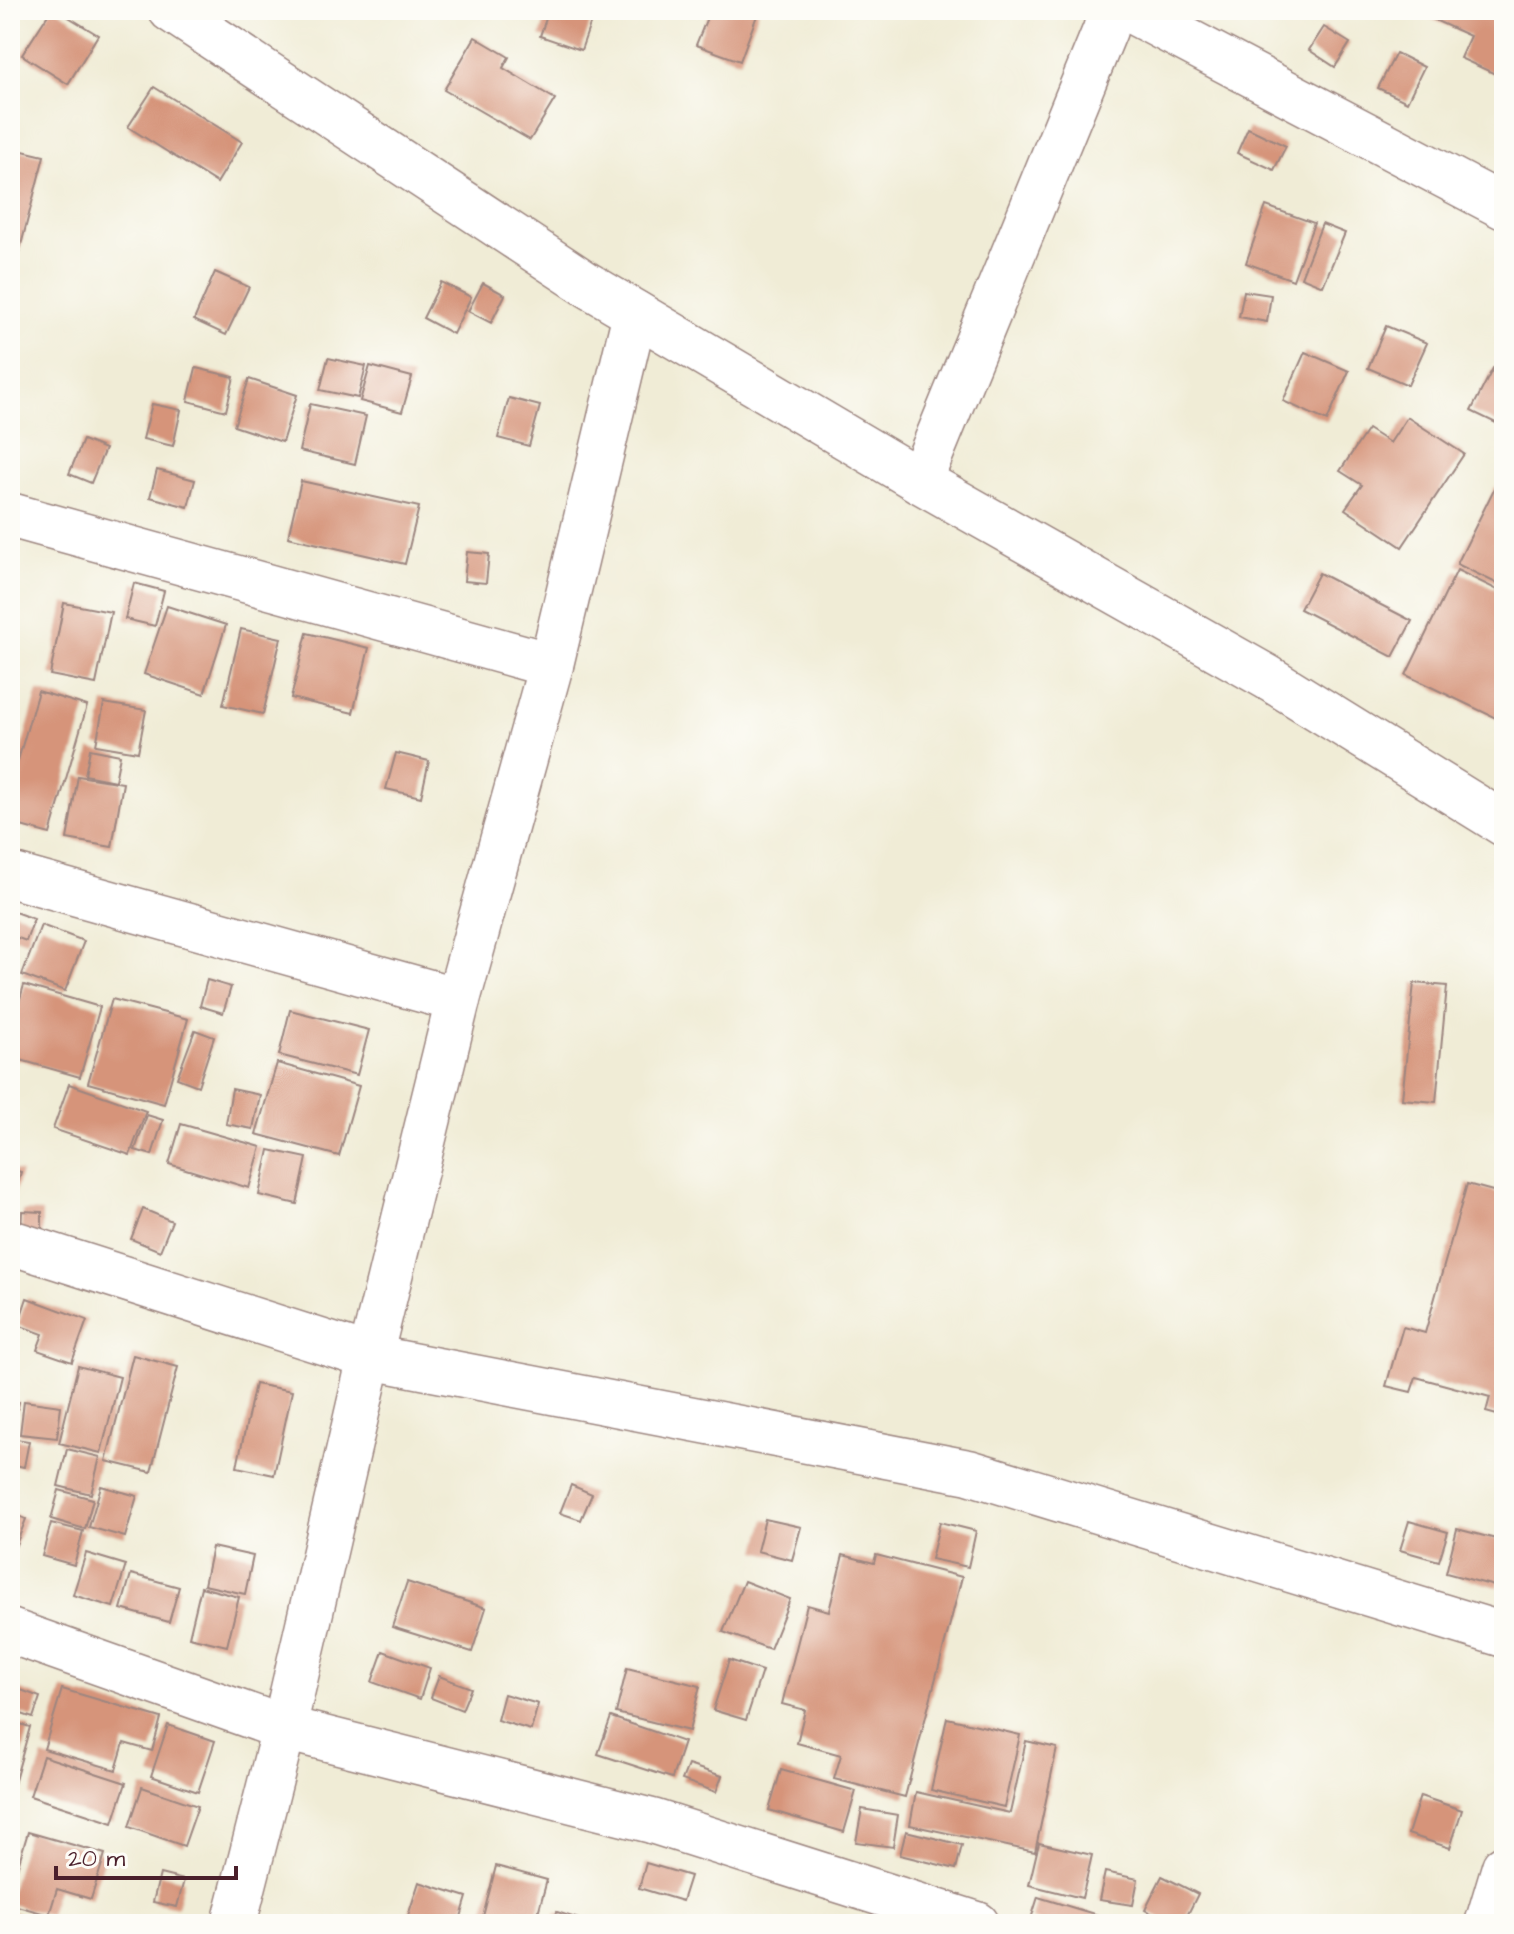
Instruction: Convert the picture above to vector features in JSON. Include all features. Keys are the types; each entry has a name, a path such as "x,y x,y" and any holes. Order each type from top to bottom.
{"street":[{"path":"171,10 575,277 920,481 1267,677 1504,824"},
{"path":"920,481 1105,30 1110,10"},
{"path":"1129,10 1504,207"},
{"path":"234,1924 284,1728 370,1357 458,1000 551,665 635,313"},
{"path":"10,515 551,665"},
{"path":"10,875 458,1000"},
{"path":"10,1242 370,1357 969,1472 1504,1635"},
{"path":"10,1631 284,1728 652,1821 977,1924"},
{"path":"1487,1924 1504,1867"}],"building":[{"path":"51,10 57,10 98,35 68,84 22,55"},
{"path":"549,10 595,10 581,50 540,36"},
{"path":"710,10 759,10 740,61 696,45"},
{"path":"1420,10 1504,10 1504,78 1460,58 1470,36 1419,13"},
{"path":"1324,27 1350,43 1335,67 1309,50"},
{"path":"475,37 509,57 503,68 555,99 530,140 444,90"},
{"path":"1396,53 1424,67 1407,102 1378,88"},
{"path":"154,87 242,142 217,183 128,127"},
{"path":"1248,128 1286,146 1274,170 1237,153"},
{"path":"10,148 44,156 11,284 10,284"},
{"path":"1266,206 1314,223 1293,280 1246,263"},
{"path":"1322,224 1345,233 1323,286 1301,277"},
{"path":"215,272 249,287 226,335 194,320"},
{"path":"441,282 471,297 453,334 423,318"},
{"path":"483,283 505,295 491,323 468,311"},
{"path":"1244,291 1271,295 1267,322 1239,317"},
{"path":"1386,326 1427,343 1408,385 1368,368"},
{"path":"1305,352 1349,371 1327,421 1283,401"},
{"path":"328,358 366,366 358,398 320,390"},
{"path":"370,366 412,377 402,412 360,401"},
{"path":"196,368 234,377 226,411 188,401"},
{"path":"1493,368 1504,374 1504,427 1471,411"},
{"path":"249,379 297,395 282,442 234,426"},
{"path":"509,398 540,406 529,446 498,438"},
{"path":"152,404 181,410 173,446 143,439"},
{"path":"310,404 366,416 355,464 299,451"},
{"path":"1407,417 1464,454 1402,547 1345,509 1362,485 1340,471 1368,429 1390,443"},
{"path":"83,440 105,449 91,483 69,474"},
{"path":"157,470 195,480 188,507 150,497"},
{"path":"301,481 419,507 405,564 288,537"},
{"path":"1495,487 1504,491 1504,587 1457,564"},
{"path":"467,552 489,554 486,583 464,581"},
{"path":"1457,570 1504,593 1504,722 1406,675"},
{"path":"1319,573 1412,621 1393,657 1300,609"},
{"path":"134,583 164,591 155,626 125,619"},
{"path":"64,603 111,612 96,684 50,675"},
{"path":"167,606 226,625 204,694 144,674"},
{"path":"241,629 281,638 263,714 223,705"},
{"path":"307,633 369,648 353,713 291,698"},
{"path":"38,691 87,706 50,834 10,823 10,788"},
{"path":"104,703 146,710 138,752 96,745"},
{"path":"90,749 120,755 115,781 85,775"},
{"path":"396,753 429,761 421,797 386,789"},
{"path":"78,776 123,783 112,847 67,839"},
{"path":"12,911 34,919 26,941 10,935"},
{"path":"41,925 84,941 65,991 22,975"},
{"path":"207,980 231,987 223,1013 200,1006"},
{"path":"1414,983 1447,986 1436,1102 1402,1099"},
{"path":"24,985 100,1007 80,1077 10,1057 10,1033"},
{"path":"112,999 188,1019 164,1104 88,1083"},
{"path":"290,1010 369,1030 357,1075 279,1055"},
{"path":"195,1030 214,1037 198,1086 177,1078"},
{"path":"277,1063 359,1086 339,1156 256,1134"},
{"path":"69,1084 146,1111 130,1155 53,1129"},
{"path":"232,1089 260,1095 253,1129 226,1124"},
{"path":"147,1115 163,1120 152,1155 135,1150"},
{"path":"181,1124 261,1147 249,1188 169,1164"},
{"path":"269,1150 307,1158 297,1204 259,1195"},
{"path":"10,1169 21,1172 14,1196 10,1195"},
{"path":"1467,1184 1504,1194 1504,1417 1486,1412 1490,1397 1416,1377 1411,1392 1386,1386 1403,1327 1425,1333"},
{"path":"143,1209 172,1221 160,1251 131,1239"},
{"path":"22,1211 42,1212 42,1235 21,1234"},
{"path":"27,1298 87,1320 72,1362 37,1350 43,1334 18,1325"},
{"path":"133,1355 178,1367 151,1472 106,1461"},
{"path":"78,1366 120,1377 101,1453 59,1443"},
{"path":"255,1384 292,1391 274,1475 237,1467"},
{"path":"10,1400 19,1402 11,1436 10,1436"},
{"path":"24,1401 61,1406 57,1438 20,1434"},
{"path":"10,1438 29,1441 24,1467 10,1464"},
{"path":"67,1449 100,1457 91,1494 58,1486"},
{"path":"571,1485 592,1494 581,1520 560,1513"},
{"path":"101,1486 137,1496 125,1537 89,1527"},
{"path":"59,1490 93,1499 85,1529 51,1519"},
{"path":"10,1512 26,1519 10,1560"},
{"path":"765,1519 801,1527 792,1560 757,1551"},
{"path":"1409,1521 1448,1532 1439,1561 1400,1550"},
{"path":"940,1522 976,1531 968,1567 931,1559"},
{"path":"51,1523 83,1531 74,1565 42,1556"},
{"path":"1457,1529 1504,1541 1504,1564 1498,1587 1446,1573"},
{"path":"212,1547 253,1556 245,1594 204,1585"},
{"path":"86,1553 126,1565 113,1607 73,1595"},
{"path":"843,1555 874,1563 876,1555 962,1577 905,1797 834,1779 841,1755 797,1743 805,1710 782,1704 807,1605 829,1611"},
{"path":"131,1574 179,1587 169,1622 121,1609"},
{"path":"744,1581 790,1599 770,1649 723,1632"},
{"path":"407,1582 486,1608 472,1652 392,1627"},
{"path":"201,1587 239,1597 227,1646 189,1637"},
{"path":"383,1651 430,1668 420,1699 372,1682"},
{"path":"729,1660 762,1671 746,1720 713,1710"},
{"path":"627,1668 700,1686 689,1731 616,1713"},
{"path":"439,1676 471,1688 462,1710 431,1698"},
{"path":"10,1686 40,1697 33,1718 10,1710"},
{"path":"62,1689 161,1718 152,1751 124,1743 116,1770 44,1749"},
{"path":"504,1694 538,1704 531,1730 497,1720"},
{"path":"611,1717 684,1742 672,1778 598,1754"},
{"path":"947,1718 1020,1735 1004,1807 931,1790"},
{"path":"10,1721 30,1727 14,1784 10,1783"},
{"path":"168,1725 215,1741 198,1792 151,1776"},
{"path":"1026,1741 1057,1748 1035,1852 910,1825 916,1792 1010,1813"},
{"path":"43,1756 126,1783 113,1823 30,1796"},
{"path":"688,1765 722,1776 716,1792 682,1780"},
{"path":"781,1770 856,1791 844,1832 769,1810"},
{"path":"142,1787 198,1806 184,1846 129,1827"},
{"path":"1420,1796 1462,1810 1450,1848 1408,1834"},
{"path":"862,1809 898,1815 893,1847 856,1842"},
{"path":"906,1831 962,1845 956,1869 900,1855"},
{"path":"28,1832 105,1854 91,1899 57,1889 49,1915 10,1904 10,1892"},
{"path":"1039,1843 1092,1855 1082,1898 1029,1885"},
{"path":"646,1863 690,1876 682,1901 639,1888"},
{"path":"496,1866 547,1880 535,1924 481,1924"},
{"path":"1105,1872 1138,1879 1133,1905 1099,1900"},
{"path":"160,1874 184,1880 177,1907 153,1902"},
{"path":"1162,1876 1198,1894 1183,1924 1172,1924 1145,1910"},
{"path":"419,1882 467,1897 459,1924 406,1922"},
{"path":"1038,1897 1124,1924 1045,1924 1031,1919"},
{"path":"10,1911 40,1921 39,1924 10,1924"},
{"path":"557,1912 591,1923 591,1924 553,1924"}]}
